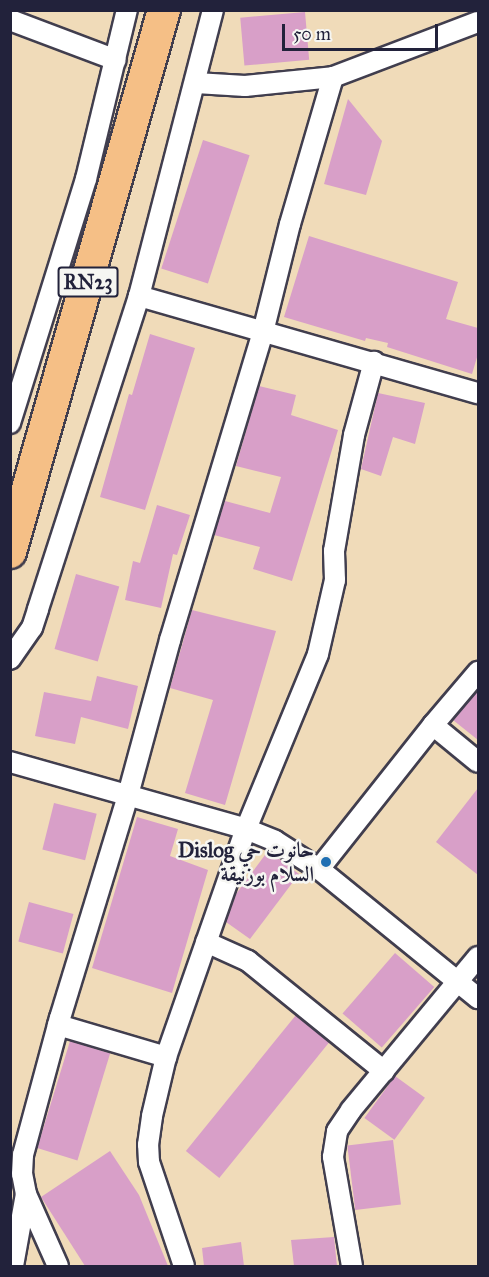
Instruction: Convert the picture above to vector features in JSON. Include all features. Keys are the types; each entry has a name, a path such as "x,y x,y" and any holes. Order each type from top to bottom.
{"main road":[{"name":"RN23","path":"10,552 164,10"}],"street":[{"path":"10,423 86,179 127,10"},
{"path":"10,659 32,627 39,609 139,296 196,83 213,10"},
{"path":"12,19 116,60"},
{"path":"196,83 245,86 333,77 478,22"},
{"path":"58,1266 26,1194 22,1174 23,1155 58,1025 128,795 173,630 263,332 333,77"},
{"path":"139,296 478,393"},
{"path":"184,1266 149,1162 148,1145 152,1116 166,1057 246,829 318,654 335,580 334,551 352,446 374,362"},
{"path":"319,870 433,725 478,672"},
{"path":"433,725 478,762"},
{"path":"10,762 246,829 275,841 319,870 478,998"},
{"path":"206,942 255,966 384,1071"},
{"path":"352,1266 333,1158 333,1143 343,1120 478,957"},
{"path":"58,1025 166,1057"},
{"path":"13,1266 26,1194"}],"building":[{"path":"305,12 309,60 244,65 240,18"},
{"path":"348,99 382,141 366,195 324,184"},
{"path":"203,140 250,155 208,284 161,268"},
{"path":"309,236 458,282 446,319 478,328 478,354 472,374 387,347 388,343 366,338 365,341 284,317"},
{"path":"150,334 195,348 145,510 100,497 129,394 132,395"},
{"path":"259,386 296,395 291,415 338,430 292,581 253,569 260,547 214,535 225,501 270,513 281,477 236,466"},
{"path":"378,393 425,403 415,444 393,437 381,476 361,469"},
{"path":"157,505 190,515 177,555 173,554 161,608 125,600 133,561 140,563"},
{"path":"76,574 119,586 98,661 55,649"},
{"path":"192,610 276,631 225,805 185,793 213,700 170,688"},
{"path":"97,676 138,686 128,729 81,717 75,744 35,736 44,692 91,701"},
{"path":"478,690 478,740 453,720"},
{"path":"478,788 478,875 436,842"},
{"path":"54,803 97,814 85,860 42,850"},
{"path":"137,817 178,829 170,856 208,870 172,993 92,968"},
{"path":"268,851 299,874 250,939 226,922 236,894"},
{"path":"29,902 73,914 63,954 18,942"},
{"path":"395,953 434,987 382,1047 343,1013"},
{"path":"296,1015 329,1042 219,1178 186,1151"},
{"path":"70,1041 110,1053 77,1160 37,1148"},
{"path":"395,1076 425,1098 394,1140 364,1118"},
{"path":"393,1140 401,1205 355,1210 347,1146"},
{"path":"110,1151 139,1195 168,1266 85,1266 41,1197"},
{"path":"334,1237 337,1266 294,1266 291,1240"},
{"path":"241,1242 244,1266 204,1266 202,1248"}],"place":[{"name":"Dislog حانوت حي السلام بوزنيقة","path":"326,862"}]}
